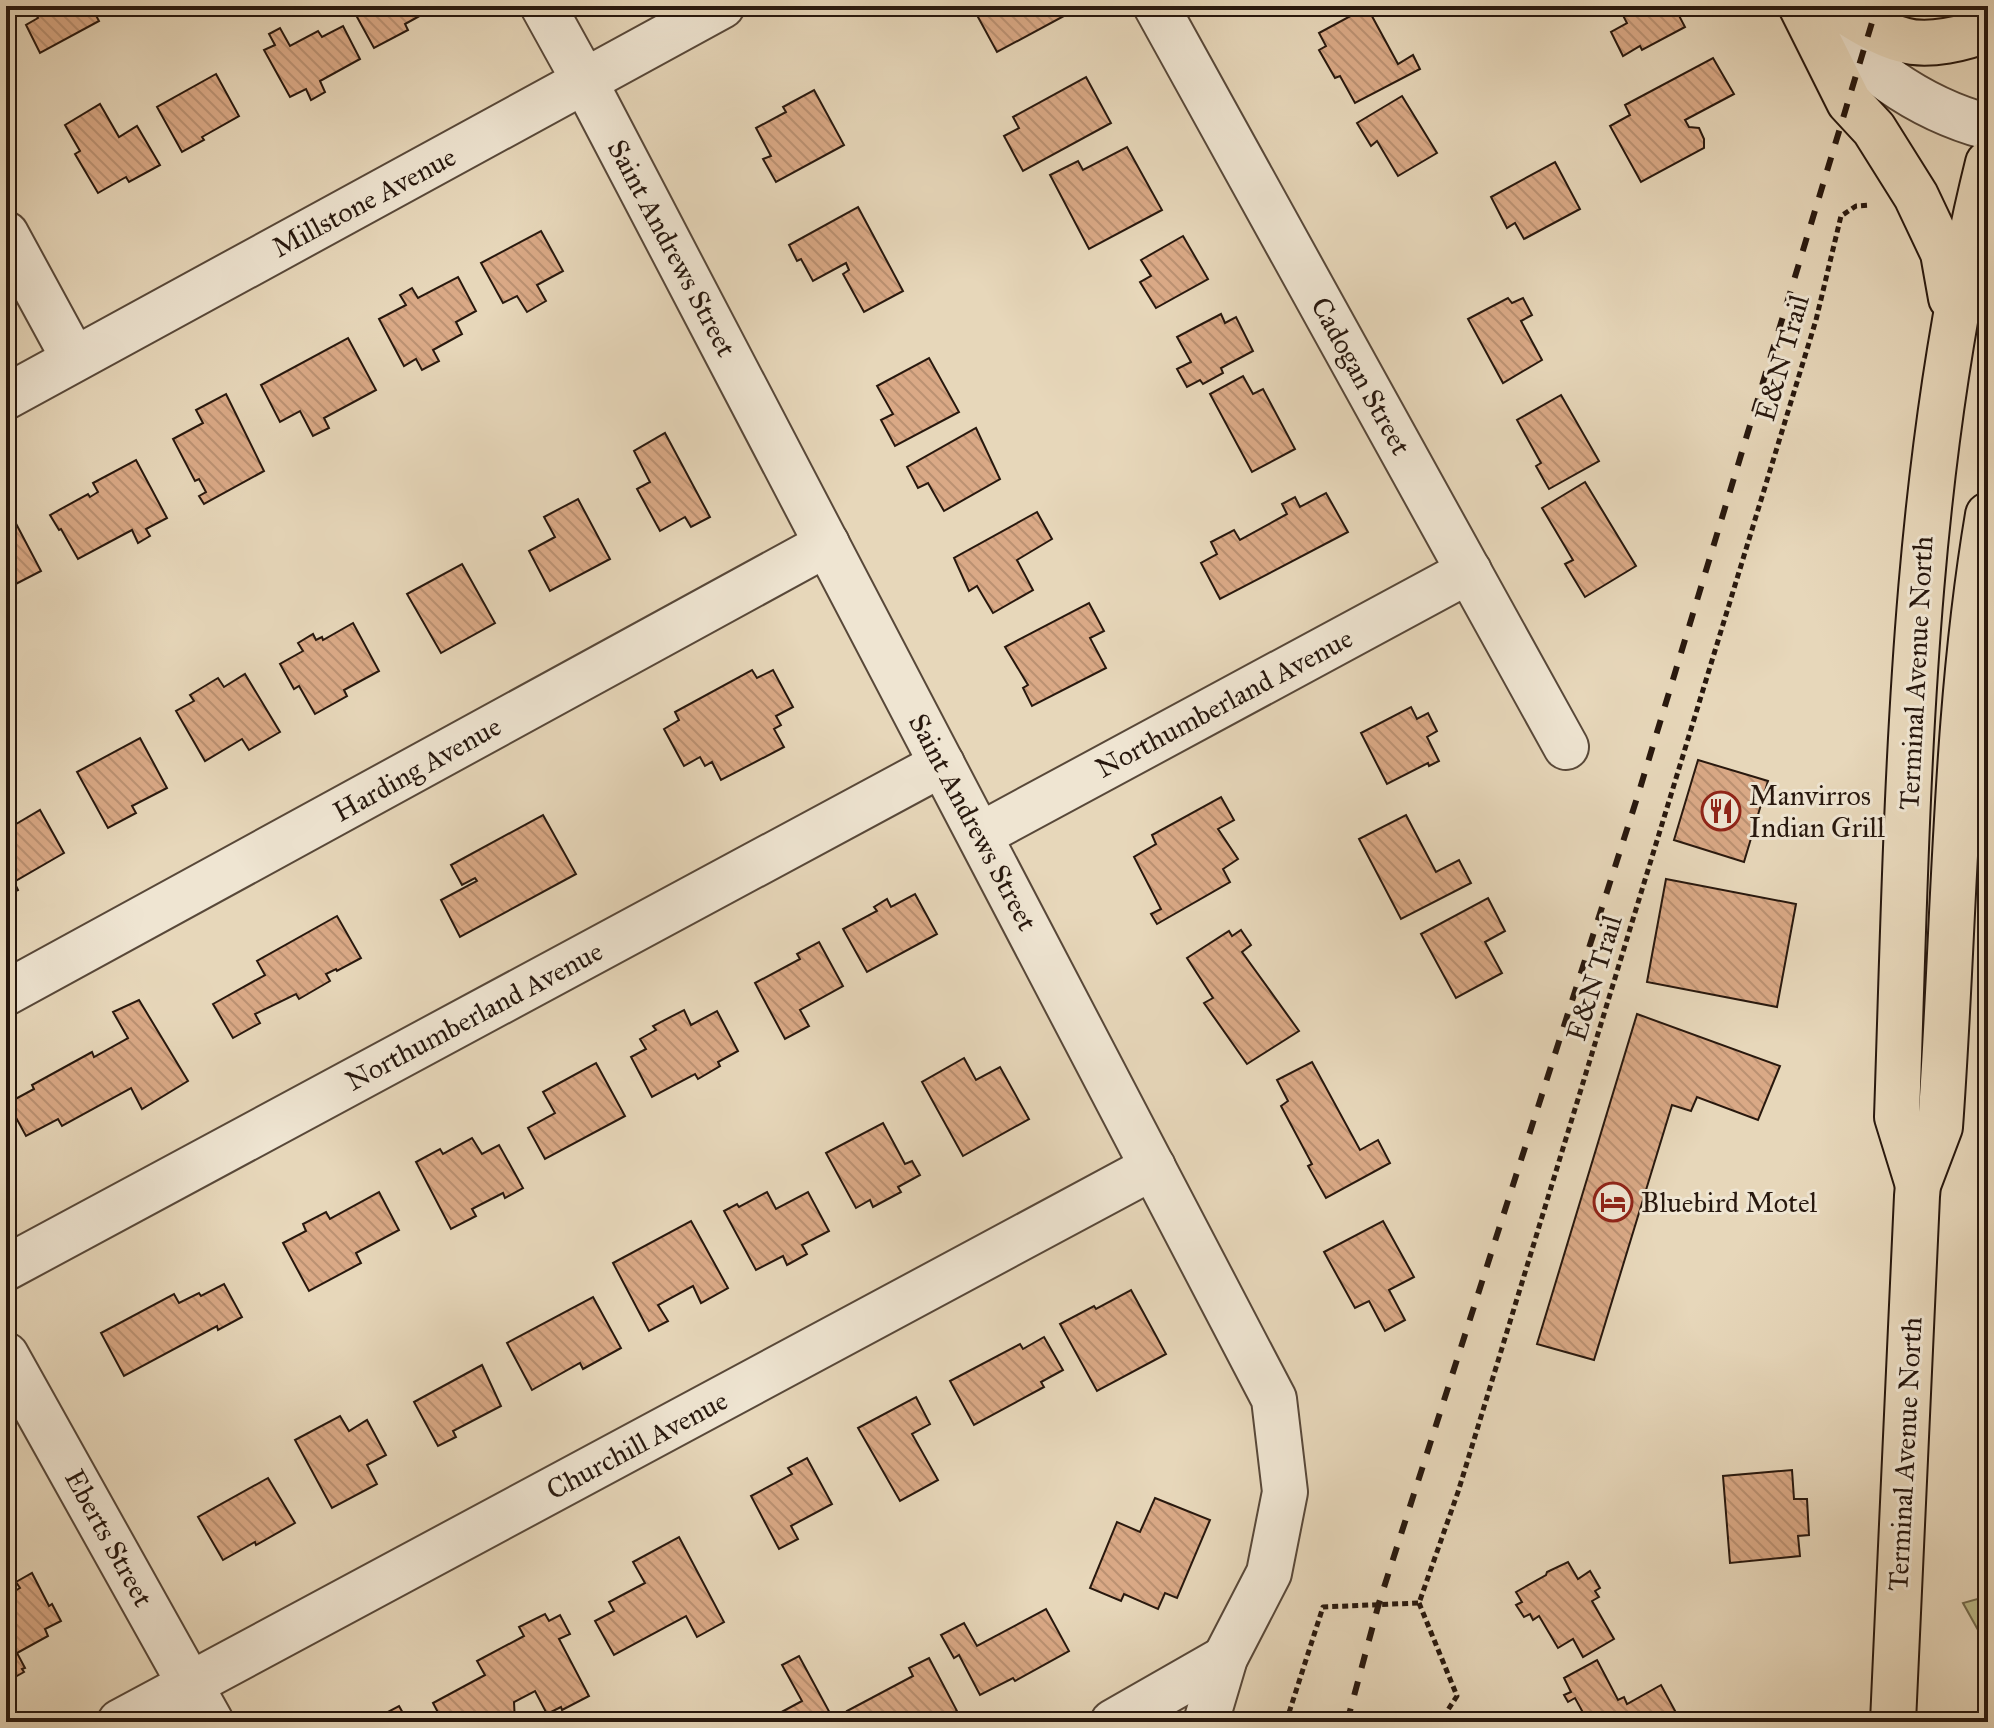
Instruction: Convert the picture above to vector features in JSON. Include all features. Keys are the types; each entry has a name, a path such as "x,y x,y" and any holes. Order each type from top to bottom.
{"main road":[{"path":"1801,6 1849,102 1887,148 1931,227 1943,253 1954,320"},
{"path":"1837,6 1871,27 1905,41 1962,39 1988,28"},
{"name":"Terminal Avenue North","path":"1918,1185 1897,1117 1910,742 1925,522 1954,320 1988,163"},
{"name":"Terminal Avenue North","path":"1893,1722 1918,1185 1940,1127 1965,685 1988,515"}],"street":[{"name":"Saint Andrews Street","path":"543,6 1274,1399 1285,1492 1269,1573 1225,1658 1206,1722"},
{"name":"Millstone Avenue","path":"6,397 722,6"},
{"name":"Cadogan Street","path":"1156,6 1566,747"},
{"path":"1813,6 1861,60 1894,85 1958,119 1988,127"},
{"path":"6,234 74,359"},
{"name":"Harding Avenue","path":"6,993 827,544"},
{"name":"Northumberland Avenue","path":"980,835 1469,571"},
{"name":"Northumberland Avenue","path":"6,1268 942,764"},
{"name":"Churchill Avenue","path":"120,1722 1153,1167"},
{"name":"Eberts Street","path":"6,1355 211,1722"},
{"path":"1113,1722 1225,1658"}],"path":[{"name":"E&N Trail","path":"1419,1603 1458,1492 1806,350 1841,216 1856,206 1883,204"},
{"path":"1286,1722 1323,1607 1419,1603 1457,1696 1440,1722"}],"shaded area":[{"path":"1988,1596 1988,1648 1963,1603"}],"building":[{"path":"15,6 91,6 99,21 40,53 26,25 38,18 32,7 19,14"},
{"path":"351,6 434,8 405,24 408,30 374,48"},
{"path":"972,6 1073,6 1075,10 997,52"},
{"path":"1618,6 1674,6 1685,27 1642,50 1640,46 1623,56 1611,32 1627,23"},
{"path":"1367,7 1398,64 1413,55 1420,69 1355,103 1340,76 1335,78 1319,50 1326,46 1319,33"},
{"path":"343,26 360,59 320,81 325,92 311,100 306,89 290,97 264,50 275,45 269,34 280,28 290,46 318,31 322,37"},
{"path":"1713,58 1734,94 1685,120 1689,127 1699,128 1704,148 1641,182 1610,126 1630,115 1625,105"},
{"path":"216,74 239,116 182,152 157,107"},
{"path":"1086,77 1111,123 1023,171 1004,136 1019,128 1013,117"},
{"path":"814,90 844,145 776,182 763,159 771,156 756,128 786,112 783,107"},
{"path":"1402,96 1437,153 1398,176 1377,141 1371,146 1357,123"},
{"path":"100,104 119,137 137,126 160,165 129,182 126,177 98,193 75,154 80,151 65,125"},
{"path":"1127,147 1162,210 1089,249 1050,175 1078,161 1083,170"},
{"path":"1555,162 1580,209 1524,239 1515,223 1507,228 1491,197"},
{"path":"858,207 903,291 864,312 843,274 849,270 846,263 813,281 789,245"},
{"path":"541,231 563,271 537,285 546,301 527,312 517,296 503,303 481,263"},
{"path":"1183,236 1208,279 1156,308 1140,282 1151,276 1141,260"},
{"path":"458,277 476,311 456,322 462,334 433,350 439,361 422,370 416,359 404,366 379,319 406,305 400,295 412,288 418,298"},
{"path":"1508,298 1512,303 1523,298 1532,315 1521,321 1542,360 1503,383 1468,319"},
{"path":"1221,314 1225,323 1236,317 1253,351 1221,368 1223,373 1203,384 1200,380 1187,387 1177,369 1191,362 1177,337"},
{"path":"348,338 376,390 324,418 329,428 313,436 300,411 280,422 261,385"},
{"path":"929,358 959,412 895,446 881,420 893,414 877,386"},
{"path":"1243,376 1253,394 1263,389 1295,449 1252,472 1210,394"},
{"path":"226,394 264,471 204,504 199,496 206,492 199,479 195,481 173,439 203,423 196,410"},
{"path":"1561,395 1599,461 1549,489 1536,466 1541,463 1517,420"},
{"path":"976,428 1000,479 944,511 928,483 918,488 907,467"},
{"path":"665,433 710,517 691,527 685,517 660,531 637,489 650,482 634,451"},
{"path":"136,460 167,518 146,529 150,536 138,543 132,530 78,559 50,515 88,494 90,497 98,492 93,483"},
{"path":"1585,482 1636,566 1585,597 1565,564 1573,560 1542,508"},
{"path":"1326,493 1348,532 1220,599 1201,563 1217,554 1211,542 1234,530 1240,540 1287,514 1282,504 1295,497 1300,507"},
{"path":"578,499 610,559 550,591 529,551 555,537 544,517"},
{"path":"1037,512 1052,539 1017,560 1033,590 993,613 977,586 969,591 954,558"},
{"path":"12,516 41,571 6,589 6,519"},
{"path":"462,564 495,623 441,653 407,594"},
{"path":"1089,603 1104,631 1090,638 1106,668 1032,706 1023,688 1028,685 1005,647"},
{"path":"353,623 379,671 344,690 347,696 315,714 299,686 294,689 280,664 303,651 298,643 313,634 316,640 322,637 323,640"},
{"path":"752,670 757,678 773,670 793,707 776,716 781,725 774,729 784,747 721,780 712,762 705,766 700,757 684,766 664,729 679,720 675,712"},
{"path":"245,674 280,732 249,750 242,739 205,761 176,711 194,701 190,695 218,678 224,687"},
{"path":"1411,707 1417,719 1428,713 1437,731 1427,737 1439,761 1429,766 1428,763 1387,784 1361,733"},
{"path":"140,738 167,788 132,806 136,813 108,828 77,772"},
{"name":"Manvirros Indian Grill","path":"1698,760 1768,781 1744,862 1674,840"},
{"path":"1221,797 1234,820 1218,829 1238,859 1223,869 1230,882 1157,924 1151,914 1161,909 1134,857 1156,844 1152,835"},
{"path":"40,810 64,853 14,882 18,890 6,896 6,830"},
{"path":"543,815 576,874 460,937 441,900 477,881 475,878 462,885 451,865"},
{"path":"1406,815 1436,872 1459,860 1471,883 1401,919 1359,839"},
{"path":"1666,879 1796,904 1777,1007 1647,982"},
{"path":"915,894 937,934 867,972 843,929 877,911 874,907 887,899 891,907"},
{"path":"1488,898 1505,931 1485,942 1502,973 1456,998 1421,934"},
{"path":"337,916 361,958 326,974 330,981 299,999 296,994 255,1014 260,1023 233,1038 213,1004 265,975 257,961"},
{"path":"1241,930 1251,945 1242,952 1299,1031 1247,1064 1204,1003 1213,998 1187,958 1229,931 1232,936"},
{"path":"819,942 843,986 800,1010 809,1026 785,1039 755,983 800,959 797,954"},
{"path":"139,1000 188,1081 142,1109 131,1088 62,1126 58,1119 26,1136 8,1103 34,1089 32,1085 92,1052 94,1057 128,1038 113,1012"},
{"path":"684,1010 691,1025 717,1011 738,1051 718,1062 720,1066 698,1079 695,1074 652,1097 631,1057 646,1049 640,1039 656,1030 653,1026"},
{"path":"1637,1014 1780,1066 1758,1120 1697,1097 1691,1111 1672,1105 1594,1360 1537,1344"},
{"path":"964,1058 976,1080 1000,1067 1029,1119 963,1156 922,1082"},
{"path":"1312,1062 1360,1150 1378,1140 1390,1163 1326,1198 1281,1106 1288,1101 1277,1080"},
{"path":"596,1063 625,1116 545,1159 528,1128 555,1113 543,1092"},
{"path":"883,1123 905,1164 912,1161 920,1175 898,1187 901,1192 873,1207 870,1200 856,1208 826,1153"},
{"path":"472,1138 482,1154 499,1145 523,1188 505,1198 503,1193 472,1209 476,1216 451,1229 416,1162 440,1149 443,1154"},
{"path":"379,1192 399,1230 356,1253 361,1263 309,1291 283,1243 306,1231 303,1224 326,1212 330,1219"},
{"path":"767,1192 776,1209 808,1192 829,1231 802,1245 807,1254 787,1265 783,1256 756,1270 724,1211 737,1204 739,1207"},
{"path":"691,1221 728,1288 701,1303 693,1286 658,1305 668,1321 649,1331 613,1263"},
{"path":"1383,1221 1414,1277 1389,1290 1405,1320 1385,1331 1369,1301 1355,1308 1324,1252"},
{"path":"224,1284 242,1317 218,1330 217,1326 124,1376 101,1333 174,1294 179,1303"},
{"path":"1131,1290 1166,1354 1097,1391 1060,1324"},
{"path":"593,1297 621,1348 583,1369 580,1363 532,1390 507,1343"},
{"path":"1044,1337 1063,1370 1041,1382 1044,1387 974,1425 950,1381 1020,1344 1023,1349"},
{"path":"482,1365 501,1406 453,1431 456,1437 438,1446 414,1402"},
{"path":"916,1397 930,1424 912,1434 938,1480 900,1501 858,1428"},
{"path":"340,1416 349,1431 367,1420 386,1455 367,1465 377,1484 332,1508 295,1440"},
{"path":"807,1458 832,1504 791,1526 798,1539 779,1549 751,1496 792,1474 788,1468"},
{"path":"1792,1470 1794,1499 1807,1499 1809,1535 1798,1536 1800,1556 1730,1563 1723,1476"},
{"path":"268,1478 295,1523 223,1560 198,1517"},
{"path":"1155,1498 1210,1520 1177,1598 1165,1593 1158,1609 1124,1594 1121,1601 1090,1588 1117,1522 1140,1532"},
{"path":"679,1537 724,1622 697,1637 686,1616 614,1655 595,1621 614,1611 609,1602 645,1583 633,1562"},
{"path":"1568,1562 1578,1579 1590,1571 1600,1588 1595,1591 1599,1597 1592,1601 1614,1639 1583,1657 1573,1639 1558,1648 1539,1616 1533,1620 1530,1614 1524,1617 1516,1605 1522,1602 1516,1592"},
{"path":"32,1573 49,1606 52,1604 61,1621 45,1629 48,1636 17,1653 24,1672 6,1682 6,1596 20,1588 16,1582"},
{"path":"1046,1609 1069,1651 1015,1681 1013,1678 980,1695 959,1655 954,1658 941,1635 964,1623 977,1646"},
{"path":"545,1614 549,1621 560,1615 570,1634 559,1639 589,1696 547,1714 535,1691 514,1702 515,1722 443,1722 433,1703 485,1675 477,1661 524,1636 519,1627"},
{"path":"799,1656 831,1715 818,1722 763,1722 802,1701 782,1665"},
{"path":"929,1658 957,1711 930,1722 853,1722 847,1711 913,1676 909,1668"},
{"path":"1597,1660 1618,1700 1624,1697 1627,1704 1661,1685 1680,1720 1578,1722 1586,1718 1575,1698 1568,1702 1564,1695 1571,1692 1564,1678"},
{"path":"399,1706 408,1722 369,1722"}],"railway":[{"path":"1347,1722 1379,1603 1638,795 1877,6"}],"place":[{"name":"Manvirros Indian Grill","path":"1721,811"},
{"name":"Bluebird Motel","path":"1613,1202"}]}
